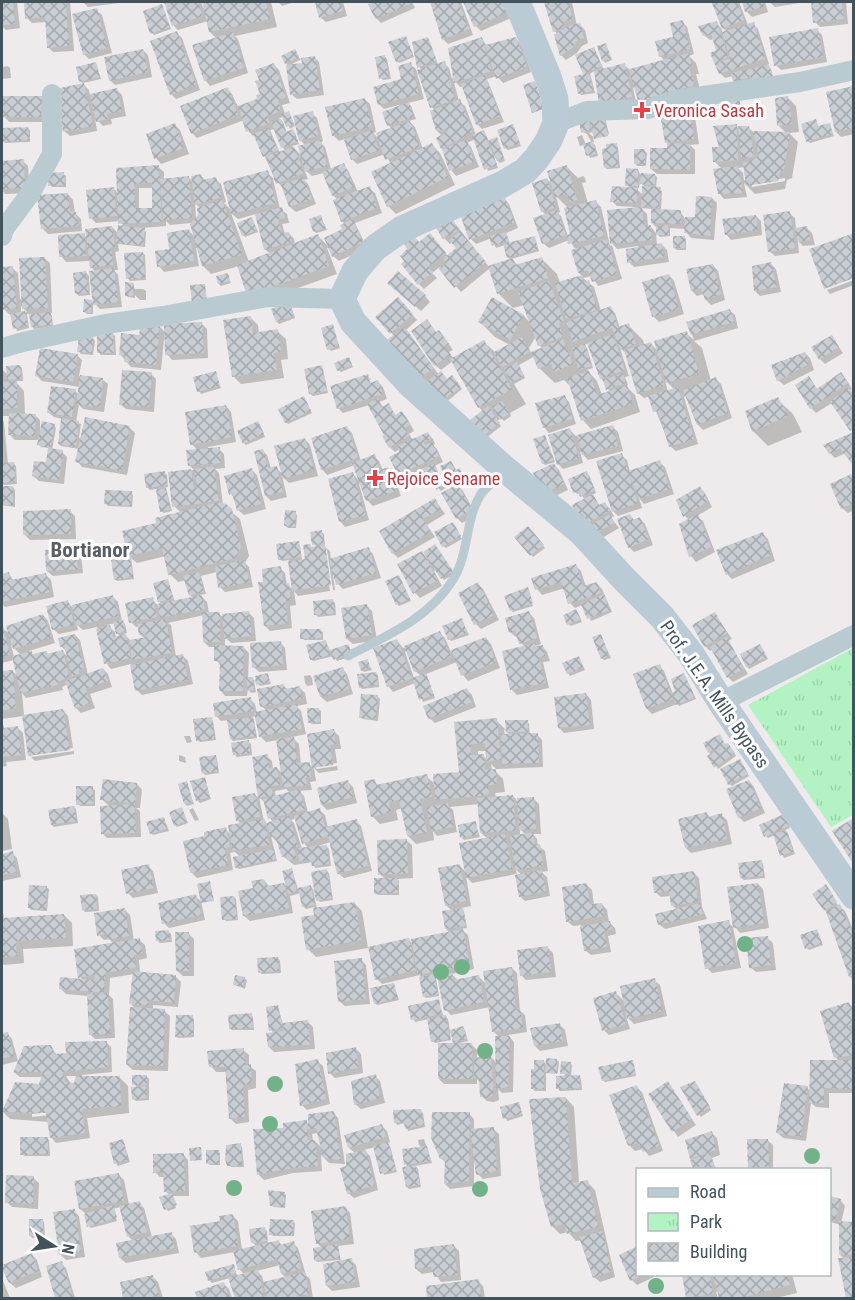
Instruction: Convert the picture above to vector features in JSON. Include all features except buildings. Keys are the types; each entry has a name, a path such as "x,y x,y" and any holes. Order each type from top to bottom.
{"street":[{"path":"2,348 106,324 268,297 342,299 355,271 375,248 402,229 503,184 525,171 549,140 556,123 555,99 517,2"},
{"path":"556,123 587,111 648,110 676,100 800,82 854,70"},
{"path":"2,230 30,194 52,154 52,94"},
{"name":"Prof. J.E.A. Mills Bypass","path":"342,299 352,322 412,386 506,470 581,532 662,616 691,654 721,702 854,896"},
{"path":"721,702 854,635"}],"lane":[{"path":"348,656 405,626 425,611 439,596 455,577 468,528 481,495 506,470"}],"green space":[{"path":"853,648 853,815 831,827 748,705"}],"place":[{"name":"Veronica Sasah","path":"642,110"},
{"name":"Rejoice Sename","path":"375,478"}],"district":[{"name":"Bortianor","path":"90,550"}]}
